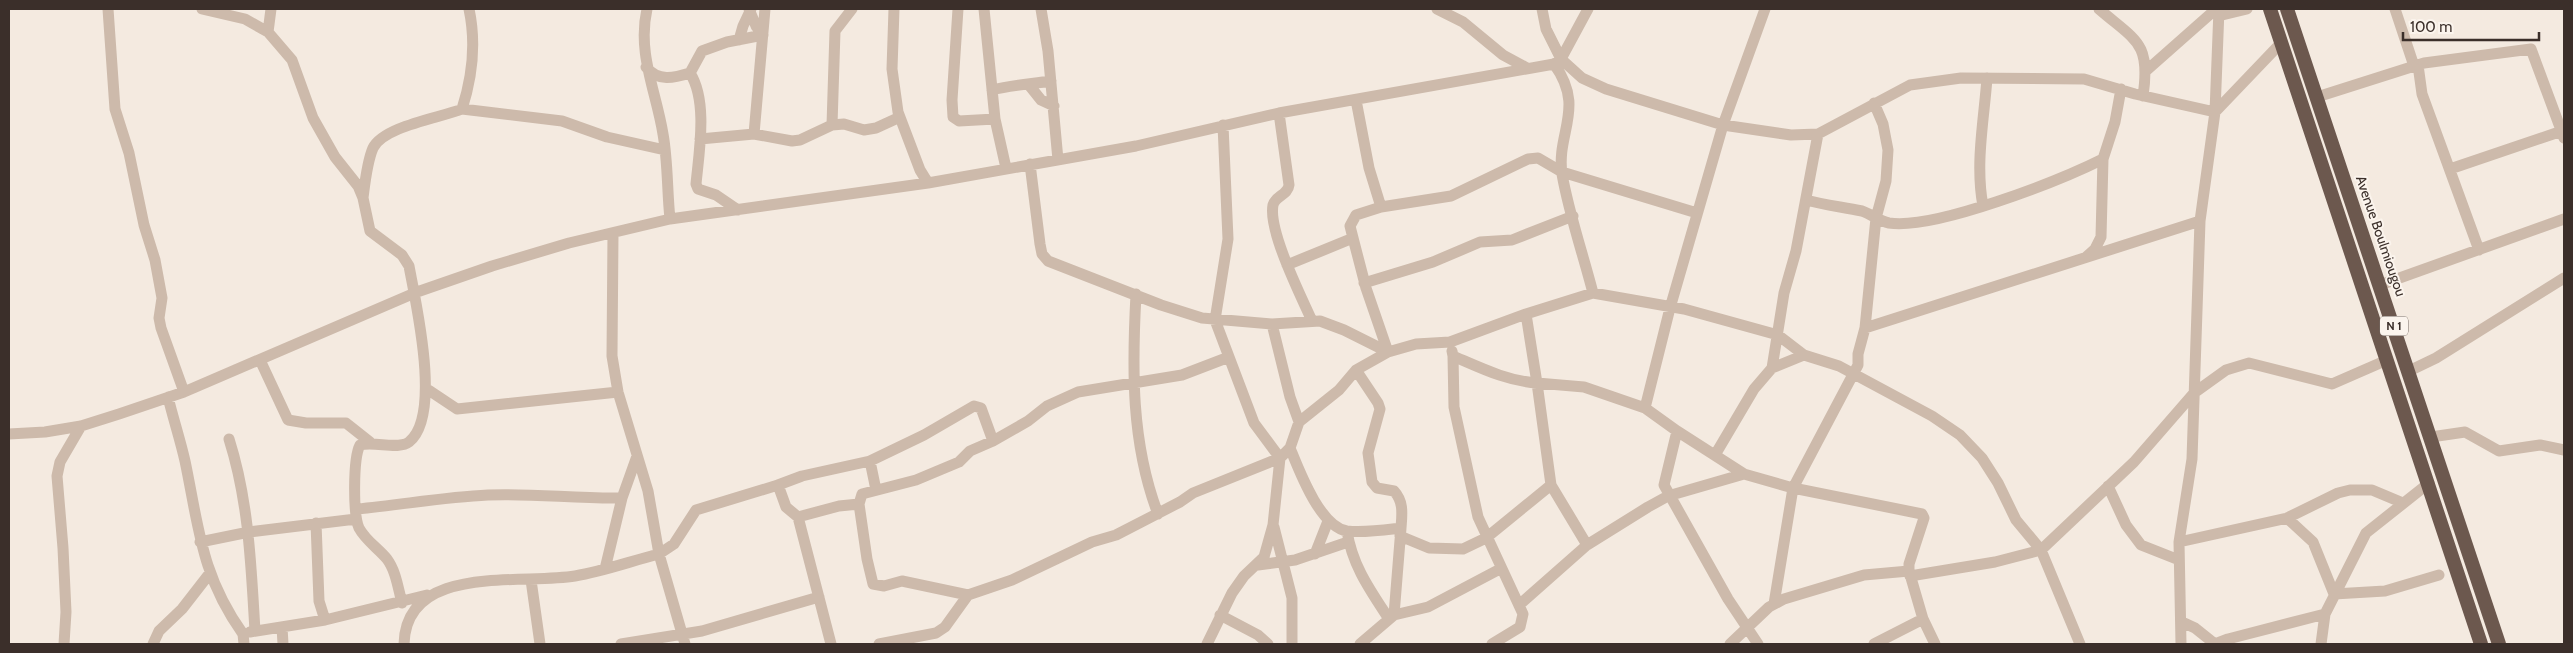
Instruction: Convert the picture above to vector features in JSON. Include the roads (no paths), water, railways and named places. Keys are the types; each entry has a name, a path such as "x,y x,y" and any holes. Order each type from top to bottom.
{"highway":[{"name":"N 1","path":"2270,9 2280,44 2388,360 2481,644"},
{"name":"Avenue Boulmiougou","path":"2286,9 2499,644"}],"street":[{"path":"108,9 115,110 131,161 144,225 155,260 162,298 159,318 161,328 184,392"},
{"path":"202,9 245,18 268,32 292,60 313,118 334,157 358,186 363,198 370,231 402,255 409,266 427,389 424,411 414,436 408,443 401,446 370,442 360,445 356,453 357,514 370,544 387,559 397,580 402,603"},
{"path":"268,32 271,9"},
{"path":"462,109 471,74 472,32 469,9"},
{"path":"647,9 642,40 646,67 664,134 670,219"},
{"path":"750,9 756,26 763,35"},
{"path":"739,40 750,9"},
{"path":"754,134 765,9"},
{"path":"832,125 835,31 852,9"},
{"path":"894,9 892,69 900,117 920,170 928,183"},
{"path":"958,9 952,100 953,117 959,121 995,119"},
{"path":"984,9 995,119 1006,168"},
{"path":"1041,9 1054,106 1058,160"},
{"path":"1437,9 1463,22 1503,56 1527,68"},
{"path":"1542,9 1546,29 1566,85 1570,106 1562,172 1593,293"},
{"path":"1558,62 1588,9"},
{"path":"1645,408 1670,308 1723,125 1765,9"},
{"path":"2099,9 2141,46 2147,70 2142,96"},
{"path":"2147,70 2218,11 2247,9"},
{"path":"2394,9 2416,65 2422,94 2479,250"},
{"path":"2181,644 2179,542 2192,459 2200,221 2215,112 2218,11"},
{"path":"646,67 652,74 668,78 690,73 702,51 727,42 763,35"},
{"path":"2215,112 2280,44"},
{"path":"2317,97 2416,65 2531,49 2563,135 2450,169"},
{"path":"9,434 45,432 80,426 184,392 414,293 492,266 670,219 928,183 1158,141 1278,113 1558,62 1582,78 1606,89 1723,125 1791,135 1818,134 1910,85 1934,80 1987,78 2084,79 2142,96 2215,112"},
{"path":"690,73 695,82 699,99 700,139 696,184 698,189 716,195 738,210"},
{"path":"1983,206 1979,183 1987,78"},
{"path":"992,90 1014,84 1029,85 1051,81"},
{"path":"1029,85 1041,100 1054,106"},
{"path":"2085,259 2095,249 2101,237 2103,159 2115,122 2121,89"},
{"path":"1356,100 1369,168 1381,207"},
{"path":"1774,604 1793,488 1858,365 1858,354 1865,328 1876,218 1886,181 1888,150 1883,124 1874,103"},
{"path":"363,198 373,148 379,139 390,132 462,109 562,121 607,136 665,150"},
{"path":"1278,113 1289,185 1288,191 1276,200 1273,207 1287,265 1312,321"},
{"path":"700,139 754,134 792,141 800,140 832,125 844,124 864,130 900,117"},
{"path":"882,125 907,136"},
{"path":"1207,644 1220,615 1244,576 1258,565 1264,557 1273,525 1280,458 1254,423 1215,320 1228,239 1223,125"},
{"path":"1772,368 1784,294 1796,251 1818,134"},
{"path":"1388,352 1364,283 1350,226 1356,215 1381,207 1451,196 1528,159 1538,158 1562,172 1697,214"},
{"path":"1806,200 1862,212 1889,223 1904,224 1983,206 2074,174 2103,159"},
{"path":"1030,164 1042,254 1048,261 1202,318 1272,324 1312,321 1328,323 1388,352"},
{"path":"1364,283 1434,262 1480,242 1512,240 1573,216"},
{"path":"2380,285 2564,219"},
{"path":"1865,328 2200,221"},
{"path":"613,233 612,356 618,392 648,491 660,554 684,639"},
{"path":"1287,265 1353,238"},
{"path":"2409,371 2436,358 2564,278"},
{"path":"1229,357 1182,375 1078,392 1047,406 1028,421 993,441 970,451 959,462 923,478 862,494 859,504 866,559 873,584 884,586 902,581 968,595 1012,580 1092,542 1116,536 1193,493 1280,458 1290,448 1299,422 1339,390 1356,370 1388,352 1416,344 1450,342 1526,314 1593,293 1684,309 1778,335 1804,355 1839,366 1932,416 1960,435 1982,458 1998,483 2016,520 2040,550 2080,644"},
{"path":"1136,294 1133,384 1138,444 1158,514"},
{"path":"1526,314 1552,485 1587,545"},
{"path":"1272,324 1290,397 1299,422"},
{"path":"1450,342 1453,356 1454,407 1478,517 1500,569 1523,614 1520,627 1493,644"},
{"path":"1715,455 1754,389 1772,368 1804,355"},
{"path":"1453,356 1516,381 1584,387 1645,408 1744,474 1793,488 1922,514 1924,518 1909,564 1923,619 1935,644"},
{"path":"260,360 288,420 306,423 346,424 370,442"},
{"path":"1730,644 1774,604 1792,596 1864,575 1910,574 1995,562 2040,550 2134,462 2194,393 2226,370 2249,363 2332,384 2388,360"},
{"path":"1356,370 1380,409 1368,449 1372,482 1377,488 1394,491 1402,505 1392,617"},
{"path":"427,389 458,409 618,392"},
{"path":"168,397 185,461 200,542 210,573 244,639 255,631 325,620 402,603 459,584 574,576 660,554 667,551 674,544 696,510 802,476 870,461 924,435 974,406 981,408 993,441"},
{"path":"64,644 63,548 57,476 60,462 80,426"},
{"path":"1677,431 1672,456 1665,475 1664,485 1668,496 1694,536 1728,599 1758,644"},
{"path":"2431,437 2465,432 2499,451 2540,445 2564,450"},
{"path":"229,439 241,480 249,532 255,631"},
{"path":"1290,448 1307,488 1328,521 1347,537 1359,573 1392,617"},
{"path":"605,569 622,498 637,456"},
{"path":"870,461 876,490"},
{"path":"1519,605 1587,545 1668,496 1744,474"},
{"path":"2321,644 2325,614 2366,533 2429,483"},
{"path":"778,485 786,507 798,517 831,644"},
{"path":"1258,565 1284,562 1315,554 1347,537 1400,532 1429,548 1463,549 1486,538 1552,485"},
{"path":"2108,486 2126,525 2141,545 2179,560"},
{"path":"2179,542 2288,518 2338,493 2350,490 2372,490 2403,503"},
{"path":"200,542 249,532 316,524 357,514 486,495 545,495 586,499 622,498"},
{"path":"798,517 839,506 859,504"},
{"path":"2288,518 2313,542 2334,594"},
{"path":"1315,554 1328,521"},
{"path":"316,524 319,600 325,620"},
{"path":"1273,525 1292,598 1292,644"},
{"path":"1360,644 1392,617 1428,607 1500,569"},
{"path":"153,644 159,632 182,609 210,573"},
{"path":"2334,594 2385,591 2439,575"},
{"path":"531,580 540,644"},
{"path":"404,644 410,618 420,603 430,594"},
{"path":"879,644 899,642 936,633 945,627 968,595"},
{"path":"621,644 684,639 702,631 819,597"},
{"path":"2182,622 2195,628 2215,644 2325,614"},
{"path":"1220,615 1258,635 1268,644"},
{"path":"1874,644 1923,619"},
{"path":"282,626 283,644"}]}
